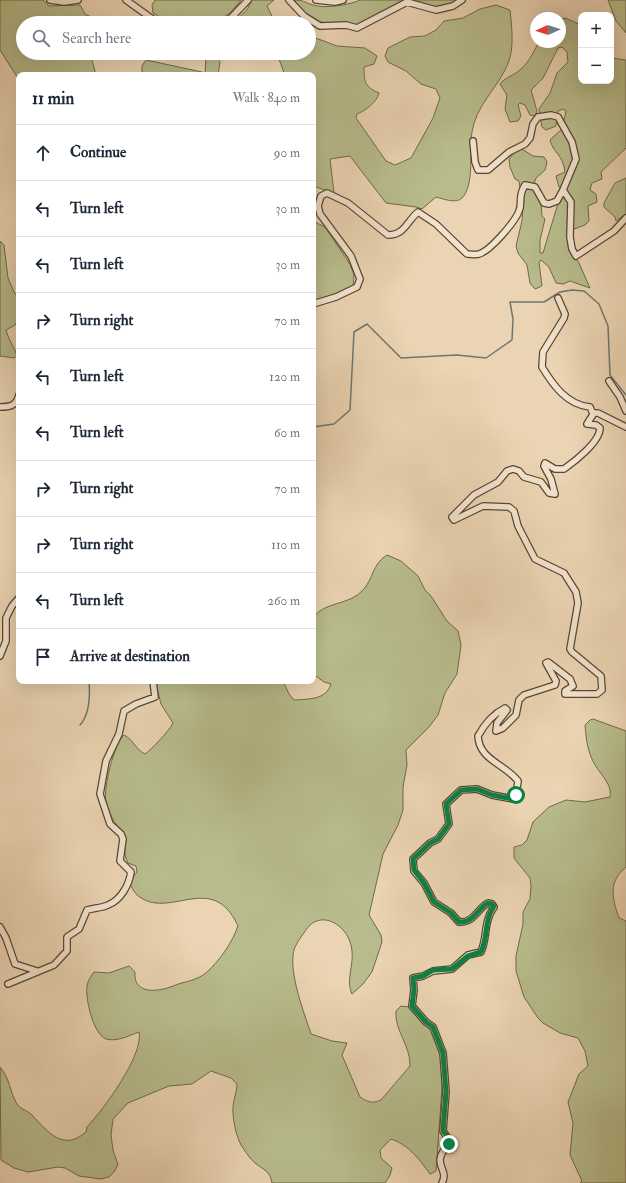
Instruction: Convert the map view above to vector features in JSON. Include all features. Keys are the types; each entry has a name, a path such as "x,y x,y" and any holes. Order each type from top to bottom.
{"street":[{"path":"50,0 64,2 78,0"},
{"path":"126,0 148,16"},
{"path":"233,16 248,0"},
{"path":"289,0 304,16"},
{"path":"316,0 335,2 343,0"},
{"path":"316,24 320,26 346,25 358,28 407,2 436,10 453,6 462,0"},
{"path":"316,303 326,301 357,287 360,279 350,256 320,214 318,206 321,196 327,193 348,203 388,235 396,235 406,228 412,216 418,212 436,224 467,254 479,254 489,249 499,240 520,210 520,194 525,185 535,187 544,203 550,204 557,201 576,158 572,142 558,117 551,115 538,117 533,124 530,138 525,144 509,152 488,170 478,170 475,162 473,141"},
{"path":"563,190 571,202 570,237 572,249 576,256 614,231 626,218"},
{"path":"558,298 565,314 543,352 542,367 559,391 568,399 590,407 593,414"},
{"path":"609,381 618,393 626,411"},
{"path":"0,407 10,407 16,402"},
{"path":"593,414 598,413 626,427"},
{"path":"442,1183 444,1177 440,1159 441,1153 449,1144 448,1137 443,1131 446,1092 443,1053 433,1027 426,1022 412,1006 414,990 413,978 423,976 433,970 452,969 468,956 481,952 486,941 487,918 494,906 488,903 474,917 463,922 459,922 451,913 434,902 424,883 414,870 413,859 430,843 438,839 449,824 446,804 461,790 477,789 504,799 513,799 516,795 518,781 481,750 478,736 483,727 501,710 505,708 507,710 497,723 496,731 503,728 516,715 519,700 524,695 555,685 556,681 546,663 548,662 570,679 573,686 565,691 565,694 597,694 602,690 602,681 597,672 570,649 578,603 576,592 570,581 559,570 535,559 518,526 514,511 509,507 483,506 454,520 452,517 474,495 498,482 507,471 513,469 519,471 524,476 541,482 549,493 555,494 551,479 544,466 545,463 555,469 564,470 588,448 600,432 600,428 596,425 587,424 593,414"},
{"path":"0,656 6,641 6,618 16,601"},
{"path":"8,984 54,965 65,956 68,952 67,937 79,929 87,910 108,905 118,899 130,879 131,872 120,861 123,839 121,834 110,824 100,794 101,784 106,761 120,730 124,711 136,704 156,697 154,684"},
{"path":"0,927 6,938 11,958 15,964 37,971"}],"green space":[{"path":"0,0 43,0 49,6 80,5 85,14 89,16 16,16 16,60 92,60 95,72 16,72 16,75 0,50"},
{"path":"155,0 241,0 230,13 225,16 158,16 153,13 152,5"},
{"path":"252,0 274,0 267,6 272,16 241,16 247,10"},
{"path":"292,0 324,7 344,5 360,0 409,0 355,26 319,22 316,20 316,16 309,16 301,11"},
{"path":"412,0 458,0 445,6 435,7"},
{"path":"608,0 626,0 626,33 616,21 614,12 613,12"},
{"path":"496,5 510,10 512,47 509,61 502,76 477,114 474,123 471,139 469,184 462,198 457,201 453,201 436,197 422,209 386,203 350,156 330,159 334,193 316,187 316,72 284,72 279,60 316,60 316,38 337,46 365,48 377,56 374,64 364,67 364,72 366,83 371,89 379,93 378,96 364,111 357,114 356,118 386,161 395,165 411,158 433,118 440,98 436,89 421,84 406,71 388,62 385,56 388,48 410,37 425,36 436,30 444,21 463,18 480,9"},
{"path":"566,18 578,24 578,84 614,84 614,58 626,60 626,148 601,172 602,179 592,183 590,190 596,194 597,202 588,206 589,221 585,225 574,229 572,217 573,201 571,196 566,191 559,187 556,176 565,172 564,166 550,140 562,129 566,111 563,109 558,111 556,126 546,130 542,127 539,109 550,93 557,73 568,62 567,52 563,48 566,48"},
{"path":"536,48 558,48 543,78 531,90 537,111 535,116 530,115 525,105 520,103 518,105 521,116 518,121 510,122 505,109 507,95 500,84 519,71"},
{"path":"146,60 202,72 142,72 142,66"},
{"path":"206,60 219,60 220,62 218,72 205,72"},
{"path":"522,149 533,156 544,157 547,162 545,170 536,178 533,186 541,204 542,216 545,219 540,240 540,253 543,253 559,200 565,195 570,203 570,249 579,263 590,288 570,281 563,284 556,283 549,267 541,260 539,263 542,286 535,289 530,283 527,265 518,253 516,246 522,221 524,189 520,188 519,181 515,179 510,167 509,159 514,153"},
{"path":"626,178 626,214 616,221 615,217 604,207 604,203 615,183"},
{"path":"316,222 325,227 350,264 354,275 353,286 316,301"},
{"path":"0,241 4,245 8,278 16,295 16,324 6,330 15,350 16,357 14,358 0,356"},
{"path":"387,555 401,561 418,576 425,590 431,596 447,621 458,631 461,645 457,674 445,693 438,715 429,727 406,750 407,765 403,787 403,810 398,825 383,854 369,915 381,935 382,942 372,972 363,984 352,994 350,988 352,960 351,945 345,932 337,924 326,920 315,922 307,929 294,949 293,965 299,996 311,1034 332,1041 347,1043 342,1055 360,1097 365,1100 373,1102 381,1100 410,1066 408,1052 397,1025 396,1011 401,1006 409,1007 435,1035 441,1056 442,1088 436,1171 430,1174 418,1158 408,1149 397,1141 391,1139 380,1150 381,1158 392,1168 385,1183 272,1183 268,1173 253,1161 241,1145 234,1121 233,1111 237,1084 231,1078 211,1071 192,1084 169,1086 128,1103 113,1119 111,1135 113,1150 118,1165 109,1177 101,1179 79,1176 65,1168 58,1167 28,1172 14,1168 1,1160 0,1067 6,1076 18,1106 30,1114 50,1133 63,1140 78,1138 86,1132 87,1127 112,1096 129,1068 139,1042 139,1032 114,1040 106,1039 101,1036 94,1023 87,999 87,984 94,972 109,973 129,966 135,972 135,979 138,985 142,988 148,990 160,990 167,988 199,977 207,972 225,951 238,926 228,909 216,901 203,898 163,903 149,902 137,895 134,891 129,882 137,872 136,866 128,863 126,859 124,837 113,819 106,802 106,787 110,767 120,740 124,735 145,754 160,740 173,723 161,704 156,684 284,684 294,700 311,699 321,696 329,689 331,684 324,682 316,676 316,615 323,609 351,599 363,590 369,582 375,567"},
{"path":"593,719 626,731 626,867 616,878 613,897 619,918 626,921 626,1183 580,1183 582,1181 570,1155 573,1123 568,1102 579,1074 588,1066 585,1051 578,1038 560,1033 543,1023 538,1018 524,997 516,971 516,956 523,924 523,912 530,899 531,886 530,878 514,858 514,847 522,845 527,840 533,822 549,807 566,800 585,802 610,797 607,782 594,764 586,738 585,725"}],"waterway":[{"path":"316,427 334,424 350,410 354,332 367,324 401,358 457,355 486,358 512,340 513,319 510,302 544,302 560,292 572,290 584,291 599,304 608,326 610,375 626,395"},
{"path":"80,725 88,710 89,684"}],"route":[{"path":"449,1144 448,1137 443,1131 446,1092 443,1053 433,1027 419,1015 412,1006 414,990 413,978 423,976 433,970 452,969 468,956 481,952 486,941 487,918 494,906 488,903 474,917 463,922 459,922 451,913 440,907 430,898 424,883 414,870 413,859 430,843 438,839 449,824 446,804 461,790 477,789 504,799 513,799 516,795"}]}
